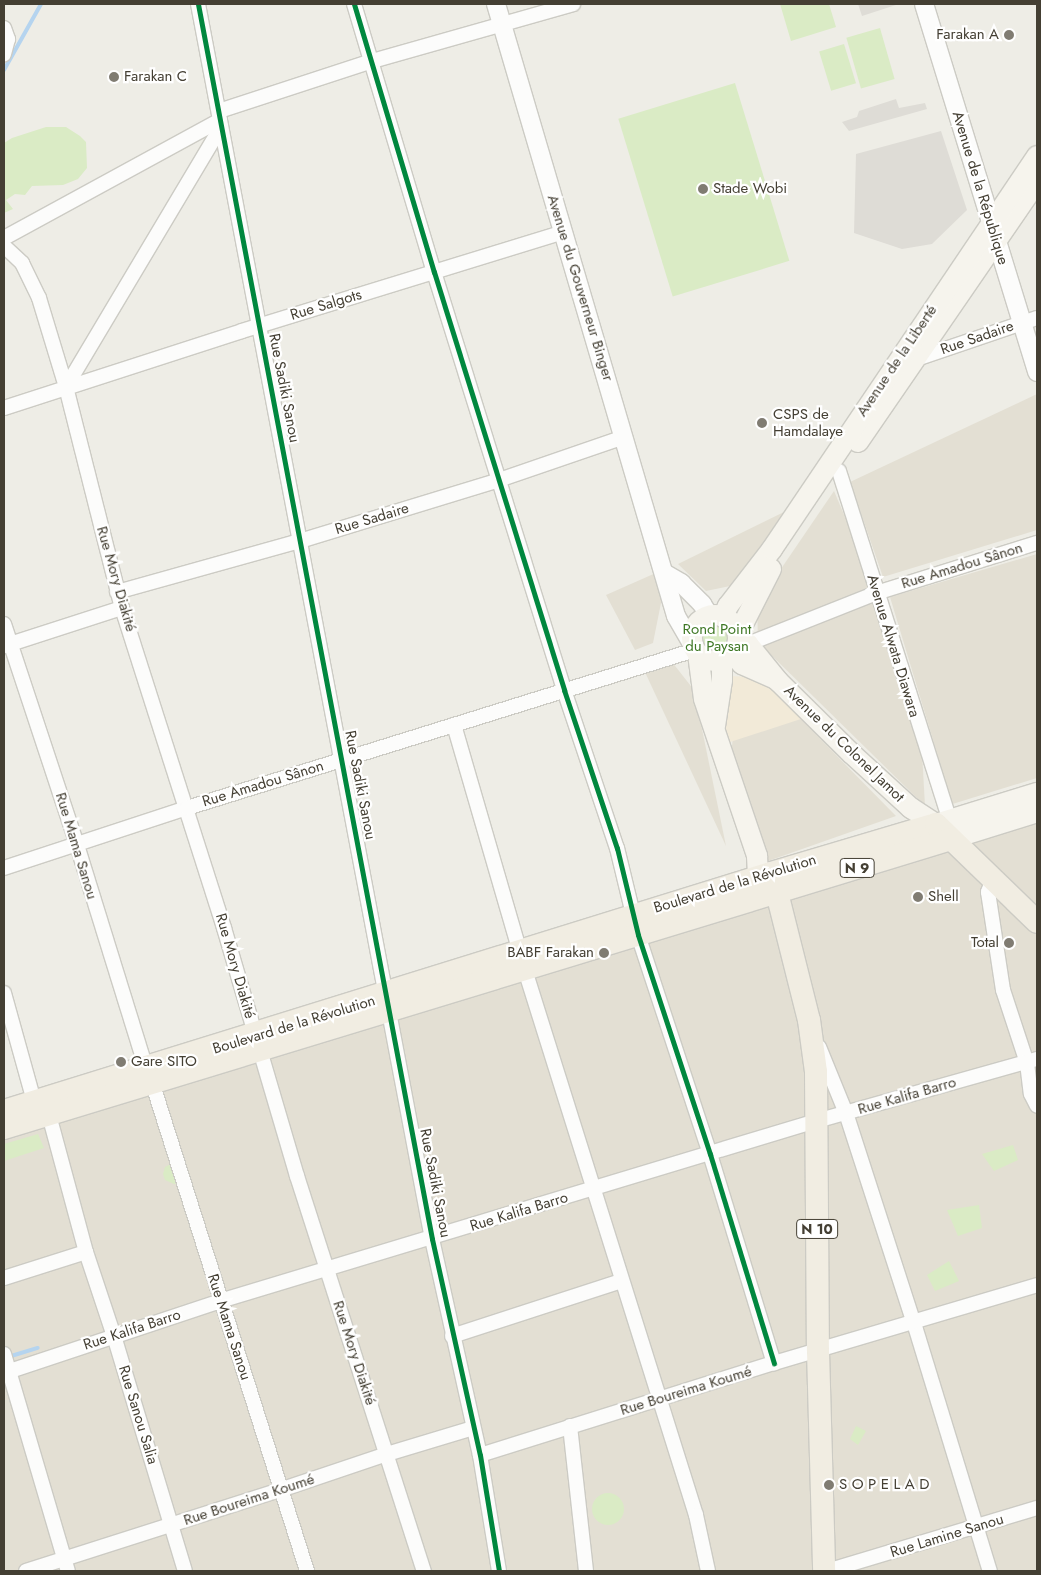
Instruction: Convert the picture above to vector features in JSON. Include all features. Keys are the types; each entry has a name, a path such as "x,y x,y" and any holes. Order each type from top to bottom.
{"main road":[{"name":"Avenue de la Liberté","path":"736,646 779,556 916,359 994,232 1037,156"},
{"name":"Avenue de la Liberté","path":"716,616 728,606 772,549 994,232 1037,182"},
{"path":"714,730 736,646 733,623 716,616 700,620 693,628 691,638 695,649 711,661 736,646"},
{"name":"Avenue du Colonel Jamot","path":"736,646 742,664 778,681 911,808 938,831 991,886 1037,940"},
{"name":"Avenue du Gouverneur Binger","path":"695,649 704,699 766,879"},
{"name":"Boulevard de la Révolution","path":"938,831 1037,794"},
{"name":"Boulevard de la Révolution","path":"4,1128 42,1108 635,926 766,879 938,831 1037,812"},
{"name":"N 10","path":"766,879 809,1020 816,1072 810,1123 811,1571"},
{"name":"N 10","path":"766,879 797,1023 810,1123"},
{"name":"Avenue du Colonel Jamot","path":"991,886 1037,922"},
{"name":"Boulevard de la Révolution","path":"4,1111 42,1108"},
{"name":"N 10","path":"812,1353 826,1571"}],"street":[{"name":"Rue Sadiki Sanou","path":"198,4 343,759 432,1239 452,1336 480,1455 499,1571"},
{"path":"354,4 434,272 564,690 617,848 635,926 710,1154 774,1363"},
{"name":"Avenue du Gouverneur Binger","path":"496,4 676,616 695,649"},
{"path":"4,238 220,119 372,61 573,4"},
{"name":"Avenue de la République","path":"924,4 994,232 1029,321 1037,372"},
{"path":"4,28 8,39 4,54"},
{"path":"66,387 220,119"},
{"name":"Rue Salgots","path":"4,408 259,326 563,232"},
{"name":"Rue Mory Diakité","path":"4,246 22,263 33,282 66,387 122,608 187,808 327,1269 424,1571"},
{"name":"Rue Sadaire","path":"916,359 1029,321"},
{"name":"Rue Sadaire","path":"118,592 300,541 499,480 624,437"},
{"name":"Avenue Alwata Diawara","path":"839,471 876,593 938,831"},
{"name":"Rue Amadou Sânon","path":"736,646 876,593 1037,543"},
{"path":"664,573 681,582 716,616"},
{"path":"7,645 122,608"},
{"name":"Rue Mama Sanou","path":"4,624 7,645 77,845 307,1571"},
{"name":"Rue Amadou Sânon","path":"4,868 187,808 695,649"},
{"path":"454,726 522,961 592,1190 661,1400 696,1515 708,1571"},
{"path":"991,886 1003,990 1032,1061 1032,1094 1037,1106"},
{"name":"Rue Sanou Salia","path":"4,993 114,1336 185,1571"},
{"path":"809,1020 846,1113 914,1323 990,1571"},
{"name":"Rue Kalifa Barro","path":"6,1373 220,1301 432,1239 810,1123 1032,1061"},
{"path":"4,1278 86,1252"},
{"path":"452,1336 621,1281"},
{"name":"Rue Boureima Koumé","path":"480,1455 570,1426 661,1400 774,1363 1037,1285"},
{"path":"4,1354 6,1373 66,1565"},
{"path":"570,1426 586,1571"},
{"name":"Rue Boureima Koumé","path":"26,1571 66,1565 171,1525 387,1454 473,1428"},
{"name":"Rue Lamine Sanou","path":"826,1571 1037,1508"}],"shaded area":[{"path":"858,4 899,4 862,16"},
{"path":"896,99 899,108 925,103 927,109 849,131 842,122 857,117 859,111"},
{"path":"941,131 967,210 932,244 902,249 854,233 856,154"},
{"path":"1037,394 1037,530 883,577 850,482"},
{"path":"834,491 877,592 922,752 925,806 758,642 757,604"},
{"path":"786,511 735,585 706,591 678,564"},
{"path":"1037,554 1037,778 946,806 939,760 890,597"},
{"path":"658,572 663,593 653,643 635,650 606,595"},
{"path":"672,662 694,690 726,846 644,670"},
{"path":"729,676 754,677 763,681 807,717 724,744 721,723"},
{"path":"783,701 896,816 768,861 731,754 736,713"},
{"path":"1037,822 1037,1571 4,1571 4,1139"}],"green space":[{"path":"780,4 829,4 836,27 791,41"},
{"path":"880,28 895,79 861,89 846,38"},
{"path":"844,44 856,83 831,91 819,52"},
{"name":"Stade Wobi","path":"735,83 789,261 673,297 618,119"},
{"path":"46,127 66,127 86,142 87,168 78,179 63,185 32,186 25,195 15,194 6,200 13,209 4,213 4,143 12,138"},
{"name":"Rond Point du Paysan","path":"713,620 725,622 730,626 734,644 714,656 703,650 699,638 702,628"},
{"path":"38,1134 44,1148 4,1161 4,1144"},
{"path":"1013,1145 1018,1160 994,1171 982,1154"},
{"path":"171,1164 178,1183 174,1184 165,1180 163,1174 165,1167"},
{"path":"979,1205 982,1228 958,1236 947,1210"},
{"path":"949,1261 959,1281 935,1291 927,1275"},
{"path":"856,1426 866,1431 858,1445 850,1439"},
{"path":"608,1493 614,1494 619,1498 623,1503 623,1515 619,1520 614,1524 608,1525 602,1524 597,1520 593,1515 592,1509 593,1503 597,1498 602,1494"}],"waterway":[{"path":"4,70 41,4"},
{"path":"8,1357 38,1348"}],"cycle path":[{"path":"198,4 432,1239 480,1455 499,1571"},
{"path":"354,4 434,272 564,690 617,848 638,935 710,1154 774,1363"}],"place":[{"name":"Farakan A","path":"1009,35"},
{"name":"Farakan C","path":"114,77"},
{"name":"Stade Wobi","path":"703,189"},
{"name":"CSPS de Hamdalaye","path":"762,423"},
{"name":"Shell","path":"918,897"},
{"name":"Total","path":"1009,943"},
{"name":"BABF Farakan","path":"604,953"},
{"name":"Gare SITO","path":"121,1062"},
{"name":"S O P E L A D","path":"829,1485"}]}
